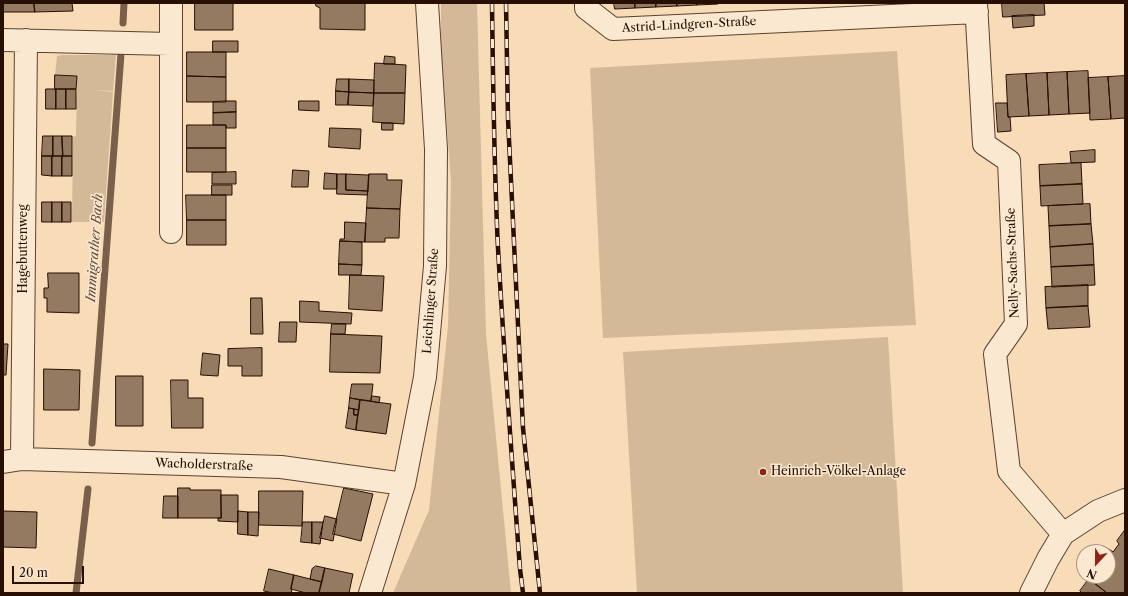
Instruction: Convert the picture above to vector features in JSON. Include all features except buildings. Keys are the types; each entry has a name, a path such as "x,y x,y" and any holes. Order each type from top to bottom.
{"street":[{"path":"171,3 171,232"},
{"name":"Leichlinger Straße","path":"370,593 404,484 425,378 435,266 436,149 427,3"},
{"name":"Astrid-Lindgren-Straße","path":"586,3 586,8 613,29 779,12 976,7"},
{"name":"Nelly-Sachs-Straße","path":"976,7 984,144 1009,161 1016,324 995,354 1009,470 1063,534"},
{"path":"3,40 170,44"},
{"name":"Hagebuttenweg","path":"13,460 26,40"},
{"name":"Wacholderstraße","path":"13,460 281,467 404,484"},
{"path":"1030,593 1063,534 1098,511 1125,500"}],"shaded area":[{"path":"441,3 477,3 486,334 511,593 393,593 429,510 448,326 451,181 441,49"},
{"path":"897,51 916,325 603,338 590,68"},
{"path":"116,55 113,91 94,90 113,92 104,222 72,222 73,137 76,136 77,75 55,75 57,56"},
{"name":"Heinrich-Völkel-Anlage","path":"888,337 903,593 637,593 623,352"}],"waterway":[{"name":"Immigrather Bach","path":"123,23 124,3"},
{"name":"Immigrather Bach","path":"92,443 121,54"},
{"name":"Immigrather Bach","path":"76,593 88,489"}],"railway":[{"path":"492,3 498,248 511,449 523,593"},
{"path":"506,3 508,119 523,428 540,593"}],"place":[{"name":"Heinrich-Völkel-Anlage","path":"763,472"}]}
